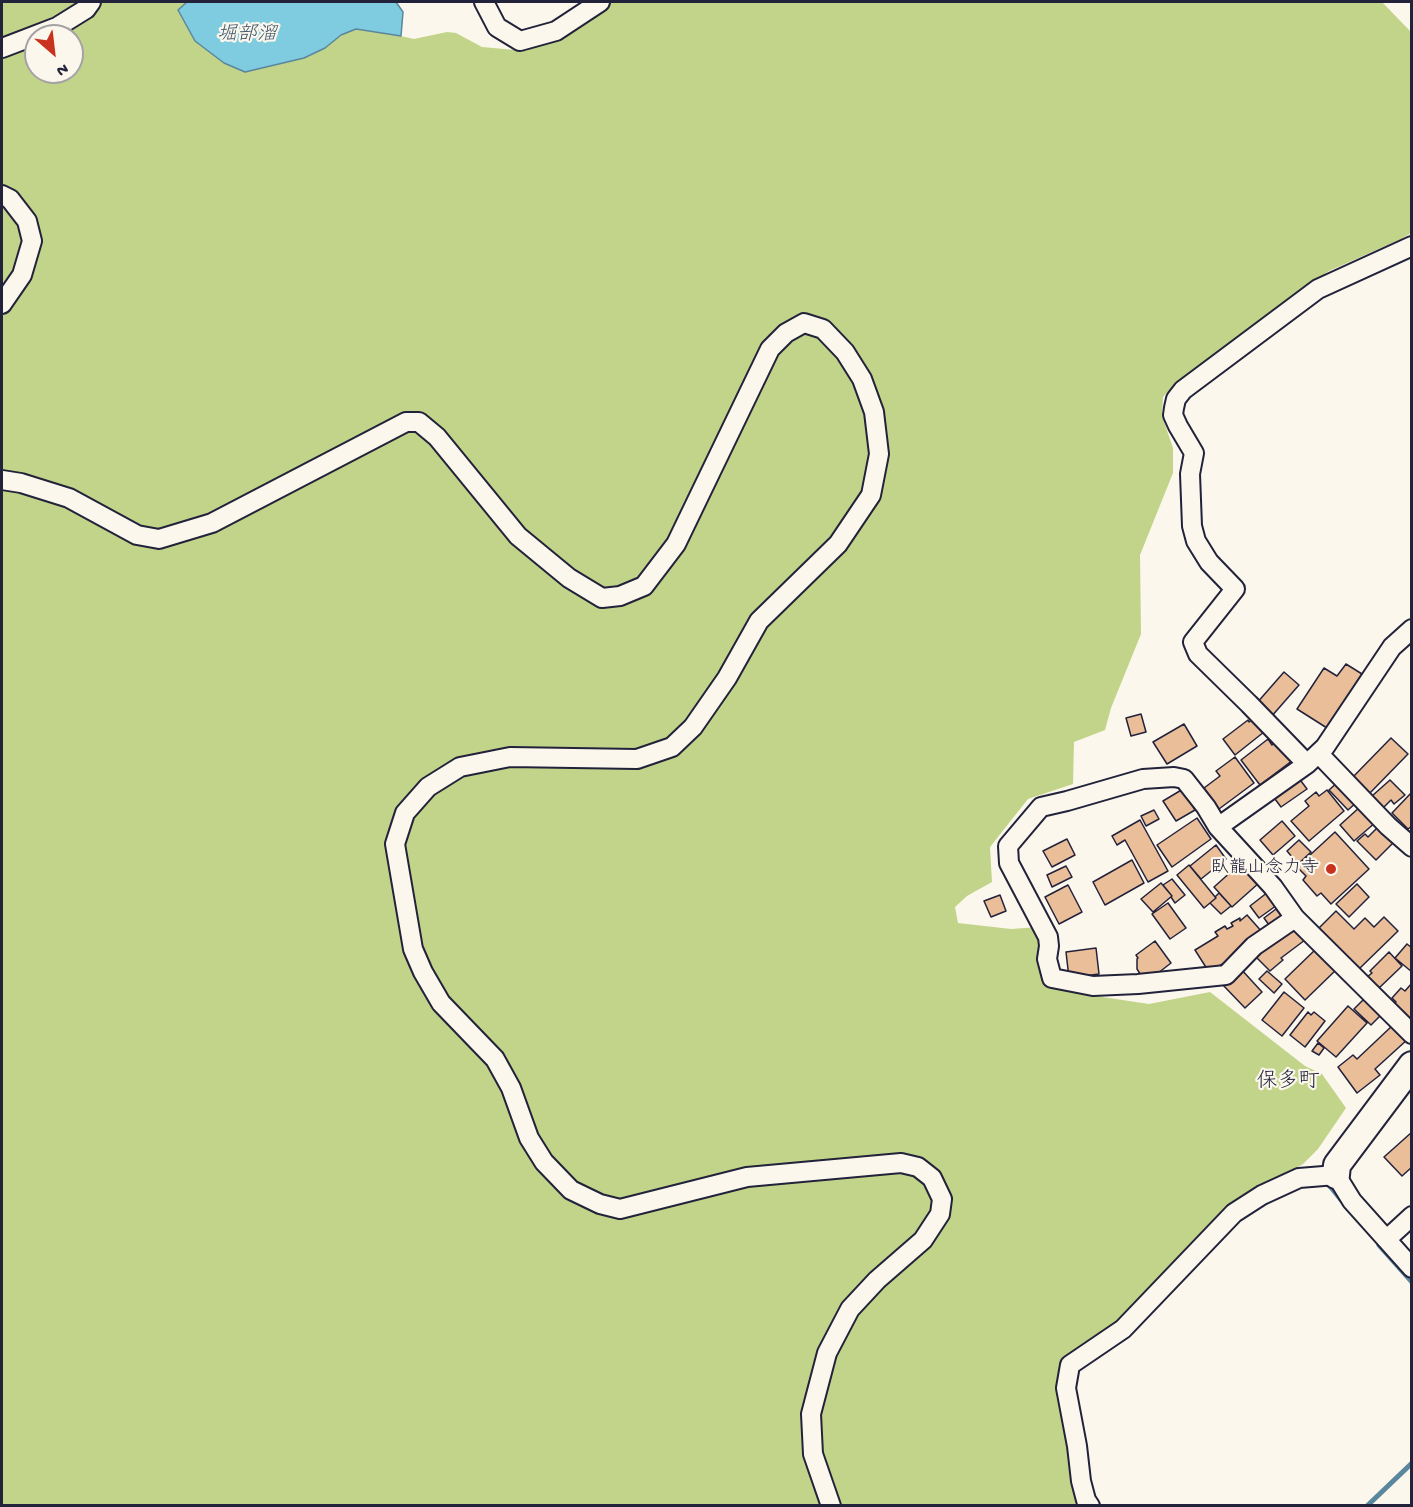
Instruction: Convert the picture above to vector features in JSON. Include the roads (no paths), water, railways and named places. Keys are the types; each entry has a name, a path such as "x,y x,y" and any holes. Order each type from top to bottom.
{"street":[{"path":"2,48 57,27 86,9 91,2"},
{"path":"484,2 497,27 520,41 556,31 600,2"},
{"path":"2,195 10,199 27,221 32,241 22,275 2,304"},
{"path":"1412,246 1318,289 1182,390 1176,399 1173,415 1194,453 1190,474 1192,526 1196,541 1209,562 1235,589 1193,642 1198,654 1249,704 1412,847"},
{"path":"2,480 21,483 69,498 137,535 159,539 212,523 406,422 419,422 437,437 518,536 569,578 602,597 620,596 644,586 676,544 770,349 786,333 804,323 823,329 845,352 862,379 874,412 879,454 871,495 838,544 759,621 727,678 693,728 672,747 638,759 510,757 460,766 428,787 405,813 395,844 413,949 423,972 441,1003 495,1059 511,1088 529,1138 544,1162 571,1190 600,1204 620,1209 747,1177 901,1163 918,1167 932,1178 942,1199 940,1214 923,1240 877,1280 850,1310 827,1353 811,1414 813,1454 831,1506"},
{"path":"1218,827 1313,759 1325,747 1392,647 1412,629"},
{"path":"1295,918 1254,946 1226,975 1093,986 1052,978 1047,959 1048,937 1009,863 1008,846 1041,807 1143,779 1174,777 1184,779 1218,827 1273,887 1295,918 1411,1033"},
{"path":"1090,1506 1081,1481 1066,1388 1070,1365 1123,1329 1234,1213 1262,1195 1299,1178 1330,1175 1412,1065"},
{"path":"1330,1175 1412,1268"},
{"path":"1387,1239 1412,1216"}],"water":[{"name":"堀部溜","path":"187,2 396,2 403,12 401,36 356,29 341,35 325,48 304,58 245,72 224,63 195,41 178,10"}],"waterway":[{"path":"1329,1179 1329,1185 1342,1201"},
{"path":"1379,1245 1412,1282"},
{"path":"1367,1506 1412,1463"}],"place":[{"name":"臥龍山念力寺","path":"1331,869"}],"district":[{"name":"保多町","path":"1288,1083"}]}
